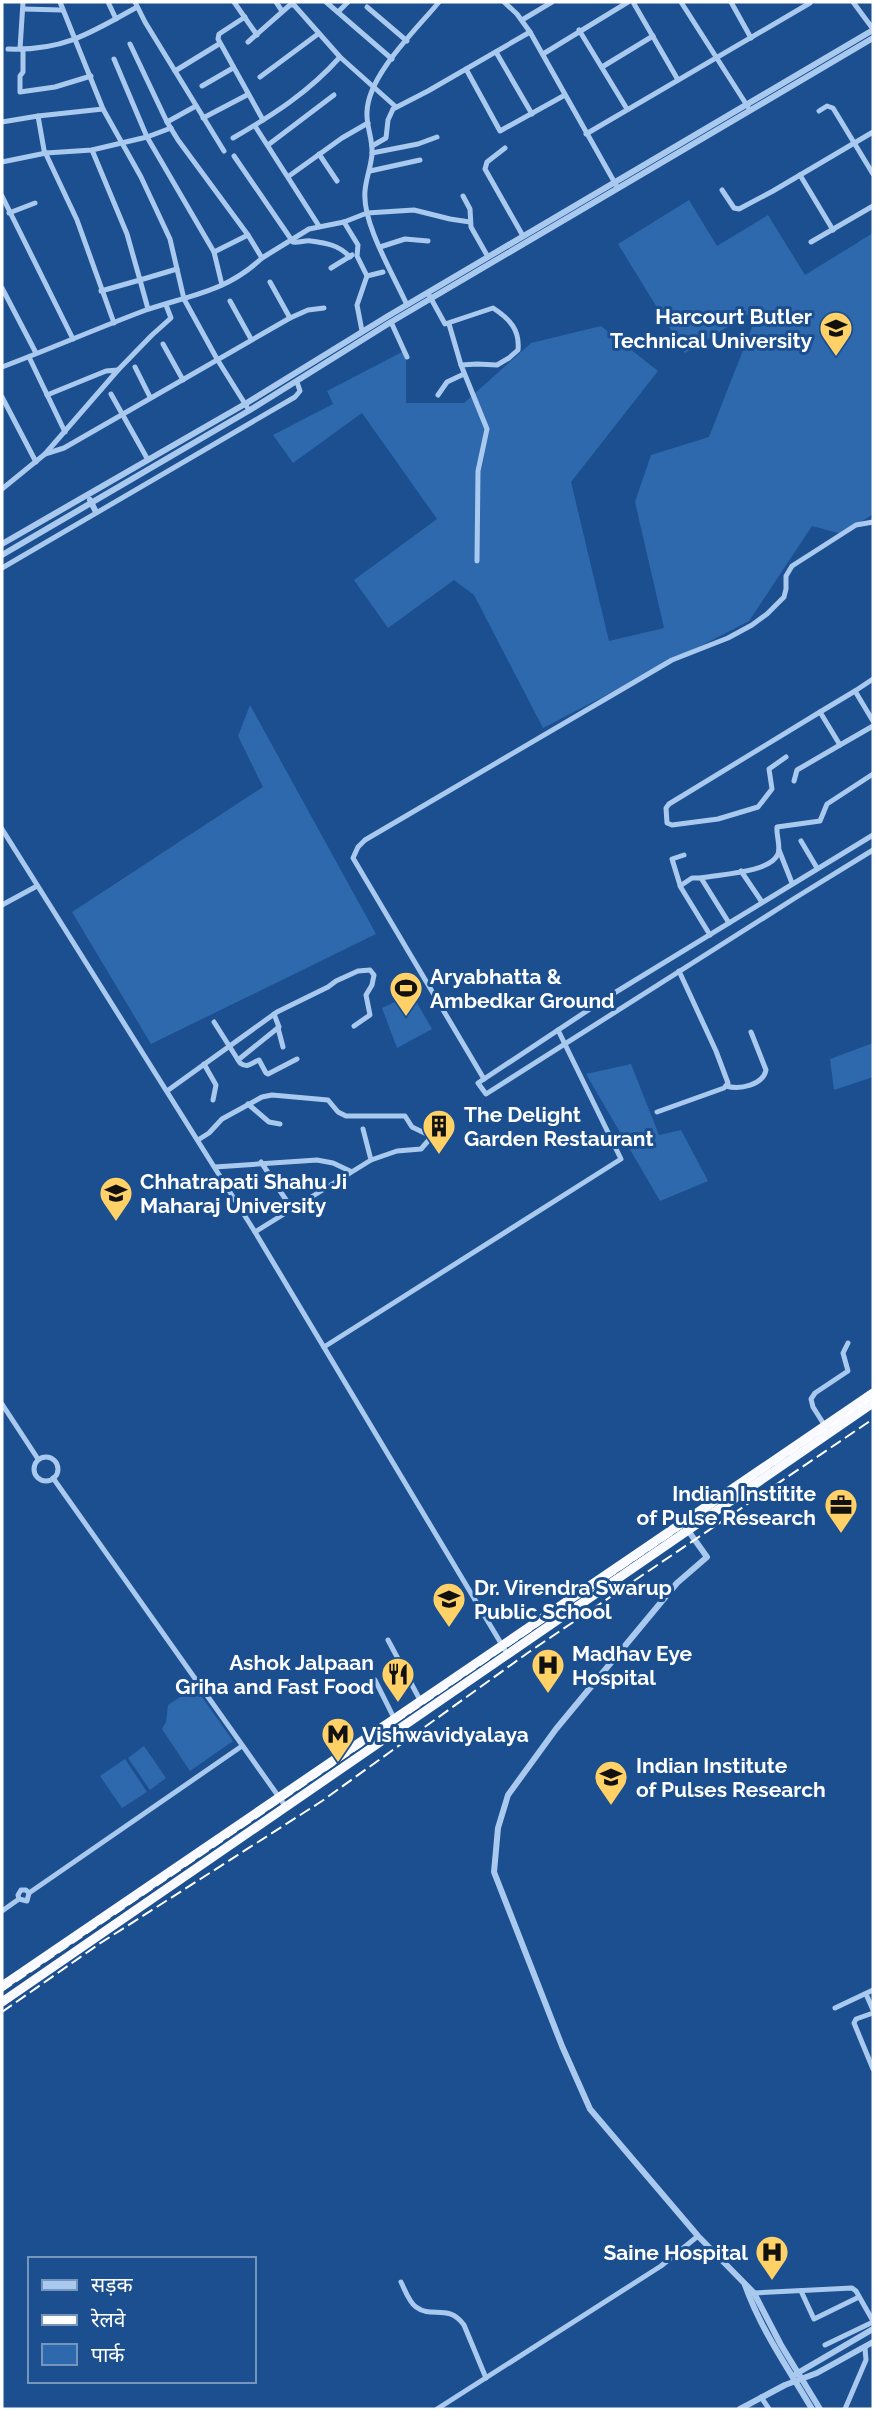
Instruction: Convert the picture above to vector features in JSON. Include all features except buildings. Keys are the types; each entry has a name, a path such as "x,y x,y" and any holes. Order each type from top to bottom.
{"highway":[{"path":"2,1986 873,1393"},
{"path":"2,2002 873,1403"}],"street":[{"path":"23,2 23,72 20,76 20,92 55,87 91,76"},
{"path":"60,2 103,109 165,227 184,299 216,359 247,407"},
{"path":"108,2 116,19"},
{"path":"234,2 257,35"},
{"path":"275,2 282,11"},
{"path":"326,2 392,59"},
{"path":"338,12 348,2"},
{"path":"407,305 367,213 365,189 372,146 365,125 373,88 392,59 439,2"},
{"path":"504,2 522,20 543,54 616,185"},
{"path":"522,20 552,2"},
{"path":"543,54 579,30 631,2 678,80"},
{"path":"681,2 748,108"},
{"path":"730,2 751,38"},
{"path":"748,108 873,30 853,2"},
{"path":"586,134 810,3"},
{"path":"8,49 45,48 75,40 116,19 136,4 224,151"},
{"path":"248,42 282,11 294,5 340,57 396,107"},
{"path":"367,7 407,41"},
{"path":"23,9 62,10"},
{"path":"245,17 219,34 219,44 263,120"},
{"path":"579,30 627,109"},
{"path":"372,146 386,138 390,114 396,107 530,33"},
{"path":"260,77 318,34"},
{"path":"601,67 653,36"},
{"path":"2,544 148,460 223,421 362,331 430,296 748,108 873,38"},
{"path":"130,44 169,125 262,258"},
{"path":"175,71 219,44"},
{"path":"496,52 532,114"},
{"path":"233,138 310,88 340,57"},
{"path":"114,59 147,137 214,252 222,285"},
{"path":"202,86 233,68"},
{"path":"466,69 500,131 565,94"},
{"path":"203,118 247,95"},
{"path":"268,145 334,95"},
{"path":"2,162 46,153 92,150 147,137 196,106"},
{"path":"819,111 827,106 833,108 873,174"},
{"path":"2,122 103,109"},
{"path":"38,116 46,153 77,220 114,323"},
{"path":"255,125 319,226"},
{"path":"289,176 365,125"},
{"path":"722,190 734,208 739,209 873,132"},
{"path":"372,153 438,137"},
{"path":"505,148 487,162 485,169 523,236"},
{"path":"92,150 127,234 149,309"},
{"path":"319,154 337,181"},
{"path":"234,156 290,239 295,243 311,241 320,245 332,244 350,257"},
{"path":"370,171 420,160"},
{"path":"800,175 833,230"},
{"path":"2,196 73,339"},
{"path":"463,196 470,209 470,222 493,257"},
{"path":"9,214 34,203"},
{"path":"493,257 523,236 580,206"},
{"path":"811,242 873,206"},
{"path":"2,367 149,309 198,296 252,268 290,239 319,226 347,221 367,213 414,210 470,222"},
{"path":"347,221 358,245 357,252 367,276 356,305 362,331"},
{"path":"214,252 248,235"},
{"path":"380,247 405,239 428,241"},
{"path":"331,268 357,252"},
{"path":"101,291 177,269"},
{"path":"367,276 383,272"},
{"path":"270,282 290,318"},
{"path":"2,290 36,353"},
{"path":"247,407 299,387 407,305 430,296"},
{"path":"430,296 444,324 493,308 510,322 518,333 518,350 500,364 461,365"},
{"path":"230,301 251,339"},
{"path":"3,487 45,454 118,370 171,318 166,304"},
{"path":"45,454 64,448 290,318 308,310 324,308"},
{"path":"389,319 407,356"},
{"path":"449,324 464,374 487,429 478,471 477,561"},
{"path":"163,344 183,380"},
{"path":"29,357 65,432"},
{"path":"135,367 150,397"},
{"path":"47,395 106,371 118,370"},
{"path":"438,395 444,384 464,374"},
{"path":"2,555 295,397 299,387"},
{"path":"110,394 148,460"},
{"path":"2,397 36,462"},
{"path":"2,568 223,421"},
{"path":"87,495 94,507"},
{"path":"873,522 856,525 792,566 786,576 786,591 783,597 752,625 665,664 365,840 353,858 486,1094 873,850"},
{"path":"786,757 769,769 772,789 759,806 718,819 672,825 667,823 666,808 669,804 873,679"},
{"path":"794,780 797,771 873,723 855,691"},
{"path":"821,712 841,745"},
{"path":"792,883 779,850 777,827 820,821 827,804 871,775 873,784"},
{"path":"2,829 255,1232 508,1655"},
{"path":"481,1081 710,934 873,835"},
{"path":"801,841 817,868"},
{"path":"680,886 694,878 766,866 777,856 779,850"},
{"path":"684,855 672,859 680,886 710,934"},
{"path":"741,871 762,902"},
{"path":"701,878 729,923"},
{"path":"2,905 37,886"},
{"path":"167,1091 274,1014 336,981 358,971 370,970 374,975 366,998 370,1015 354,1026"},
{"path":"679,971 716,1051 726,1086"},
{"path":"274,1014 279,1023 283,1047"},
{"path":"214,1022 238,1059 247,1066 260,1060 267,1074 297,1059"},
{"path":"238,1059 278,1028"},
{"path":"324,1347 621,1159 558,1030"},
{"path":"657,1112 726,1086 739,1088 760,1081 766,1070 751,1032"},
{"path":"204,1064 216,1086 213,1100"},
{"path":"198,1140 222,1119 267,1095 324,1100 331,1102 338,1112 346,1116 405,1116 412,1127 433,1136"},
{"path":"248,1104 266,1120 280,1124"},
{"path":"255,1232 371,1160 397,1152 421,1149 441,1126"},
{"path":"363,1129 371,1160"},
{"path":"215,1167 320,1160 351,1171"},
{"path":"261,1162 292,1209"},
{"path":"825,1426 813,1407 811,1397 848,1371 843,1351 848,1343"},
{"path":"2,1404 38,1459"},
{"path":"47,1457 55,1461 58,1470 53,1478 44,1481 36,1476 33,1467 38,1459 47,1457"},
{"path":"53,1478 286,1807"},
{"path":"687,1529 707,1557 677,1583 556,1729 508,1795 498,1828 494,1872 586,2102 698,2235 754,2293 812,2409"},
{"path":"388,1640 420,1700"},
{"path":"375,1680 394,1718"},
{"path":"2,1911 19,1899 21,1902 27,1901 29,1893 242,1746"},
{"path":"835,2008 873,1990"},
{"path":"866,1994 873,2011 856,2019 854,2023 873,2068"},
{"path":"866,2052 873,2049"},
{"path":"437,2409 661,2266 698,2235"},
{"path":"401,2282 412,2303 418,2308 449,2312 458,2318 464,2325 486,2378"},
{"path":"744,2283 753,2309 820,2409"},
{"path":"754,2293 852,2288 873,2321 825,2346"},
{"path":"801,2291 814,2319 859,2297"},
{"path":"740,2409 797,2378 873,2329"},
{"path":"797,2378 873,2342"},
{"path":"845,2409 866,2360 865,2348"},
{"path":"761,2398 769,2409"}],"green space":[{"path":"689,200 717,246 768,215 805,275 873,233 873,514 842,534 812,526 749,621 543,728 474,595 454,580 388,628 354,580 437,519 362,413 293,463 273,435 333,404 327,391 406,350 406,403 464,403 531,343 601,326 658,371 571,482 609,641 664,628 635,502 651,455 709,437 760,307 685,353 618,244"},
{"path":"250,705 376,934 151,1044 72,912 263,787 238,736"},
{"name":"Aryabhatta & Ambedkar Ground","path":"412,994 432,1029 397,1048 382,1008"},
{"path":"873,1043 873,1077 834,1090 830,1059"},
{"path":"631,1064 659,1135 681,1130 708,1181 660,1201 586,1074"},
{"path":"195,1687 233,1741 190,1771 162,1729 166,1722 168,1705"},
{"path":"144,1746 166,1778 150,1790 128,1758"},
{"path":"125,1759 147,1792 122,1808 100,1776"}],"railway":[{"path":"2,1991 873,1397"},
{"path":"2,2012 99,1944 322,1801 529,1652 873,1419"}],"place":[{"name":"Harcourt Butler Technical University","path":"836,358"},
{"name":"Aryabhatta & Ambedkar Ground","path":"406,1018"},
{"name":"The Delight Garden Restaurant","path":"439,1156"},
{"name":"Chhatrapati Shahu Ji Maharaj University","path":"116,1223"},
{"name":"Indian Institite of Pulse Research","path":"841,1535"},
{"name":"Dr. Virendra Swarup Public School","path":"449,1629"},
{"name":"Madhav Eye Hospital","path":"548,1695"},
{"name":"Ashok Jalpaan Griha and Fast Food","path":"398,1704"},
{"name":"Vishwavidyalaya","path":"338,1764"},
{"name":"Indian Institute of Pulses Research","path":"611,1807"},
{"name":"Saine Hospital","path":"772,2282"}]}
